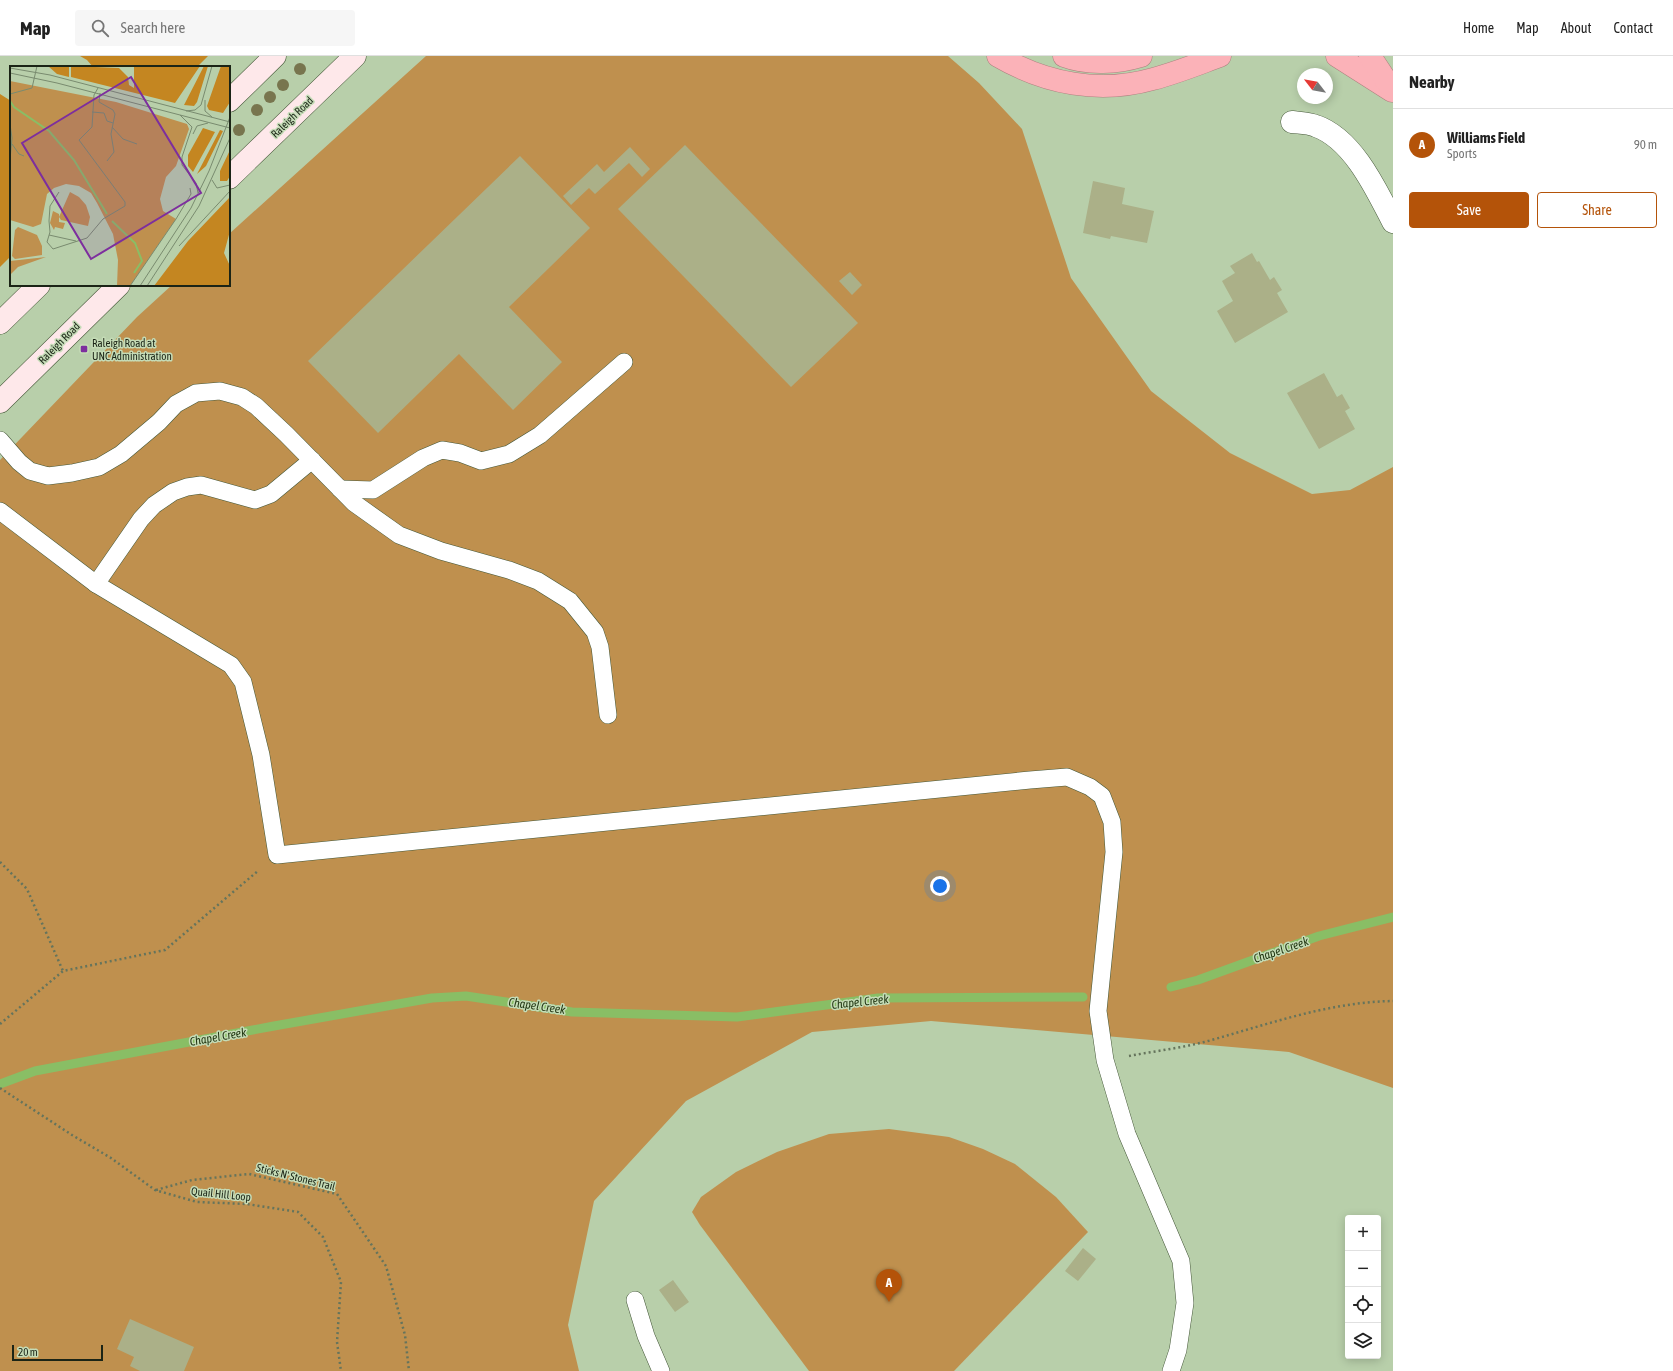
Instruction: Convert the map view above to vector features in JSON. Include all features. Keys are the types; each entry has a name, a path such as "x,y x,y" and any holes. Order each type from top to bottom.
{"highway":[{"path":"998,56 1024,70 1046,78 1089,86 1110,86 1154,79 1220,56"},
{"path":"1064,56 1095,62 1116,61 1141,56"},
{"path":"1337,56 1393,92"},
{"path":"1370,56 1393,92"}],"main road":[{"path":"230,100 275,56"},
{"name":"Raleigh Road","path":"230,177 355,56"},
{"path":"0,323 38,286"},
{"name":"Raleigh Road","path":"0,402 118,286"}],"street":[{"path":"1292,122 1315,125 1333,134 1351,152 1375,189 1393,222"}],"lane":[{"path":"340,488 373,490 423,458 442,450 460,453 481,461 509,454 540,435 624,362"},
{"path":"0,440 19,462 30,470 48,476 72,474 99,467 122,454 159,422 176,404 196,393 220,391 242,397 256,406 354,503 399,535 441,551 509,570 538,581 570,601 595,632 600,646 608,715"},
{"path":"96,584 141,519 154,505 173,492 187,487 200,485 255,500 270,494 312,460"},
{"path":"0,511 96,584 231,665 243,682 261,755 277,856 1067,777 1090,787 1102,796 1112,822 1114,852 1098,1011 1105,1060 1127,1134 1181,1261 1185,1303 1178,1350 1171,1371"},
{"path":"634,1300 646,1336 661,1371"}],"path":[{"path":"0,1024 63,971 165,950 277,856"},
{"path":"0,862 27,889 63,971"},
{"path":"1105,1060 1206,1042 1290,1016 1357,1003 1393,1001"},
{"name":"Quail Hill Loop","path":"0,1088 72,1135 111,1158 155,1190 197,1202 247,1204 298,1212 323,1237 341,1282 337,1342 341,1371"},
{"name":"Sticks N' Stones Trail","path":"155,1190 192,1180 250,1174 337,1194 386,1266 405,1335 409,1371"}],"shaded area":[{"path":"80,56 208,56 198,66 92,66 87,60"},
{"path":"426,56 948,56 979,83 1022,129 1071,278 1151,391 1230,453 1312,494 1350,490 1393,467 1393,1088 1289,1052 931,1021 812,1032 686,1101 594,1201 568,1325 579,1371 0,1371 0,460 137,317 171,286 230,286 230,233"},
{"path":"0,94 10,100 10,257 0,267"},
{"path":"889,1129 949,1137 983,1149 1015,1164 1056,1197 1088,1232 954,1371 809,1371 700,1225 692,1212 701,1197 736,1172 777,1152 829,1134"}],"building":[{"path":"685,145 858,323 791,387 618,209"},
{"path":"630,147 650,169 642,177 629,163 595,194 589,188 571,205 563,196 597,164 604,172"},
{"path":"520,156 590,228 509,307 562,362 513,410 459,354 378,433 308,361"},
{"path":"1093,181 1125,188 1122,204 1154,211 1147,243 1111,236 1110,239 1083,233"},
{"path":"1252,253 1257,262 1259,261 1270,280 1274,277 1282,290 1277,293 1288,312 1235,343 1217,311 1233,301 1222,281 1235,273 1230,266"},
{"path":"850,272 862,285 852,295 839,281"},
{"path":"1324,373 1337,397 1342,394 1350,408 1345,411 1355,429 1319,449 1287,393"},
{"path":"1083,1248 1096,1259 1078,1281 1065,1271"},
{"path":"673,1280 689,1302 675,1312 659,1290"},
{"path":"130,1319 194,1347 184,1371 140,1371 130,1366 134,1357 117,1349"}],"waterway":[{"name":"Chapel Creek","path":"1171,987 1198,980 1319,936 1393,917"},
{"name":"Chapel Creek","path":"0,1084 35,1071 432,998 466,996 572,1012 737,1017 878,998 1083,997"}],"place":[{"name":"Raleigh Road at UNC Administration","path":"84,349"},
{"name":"Williams Field","path":"889,1302"}]}
